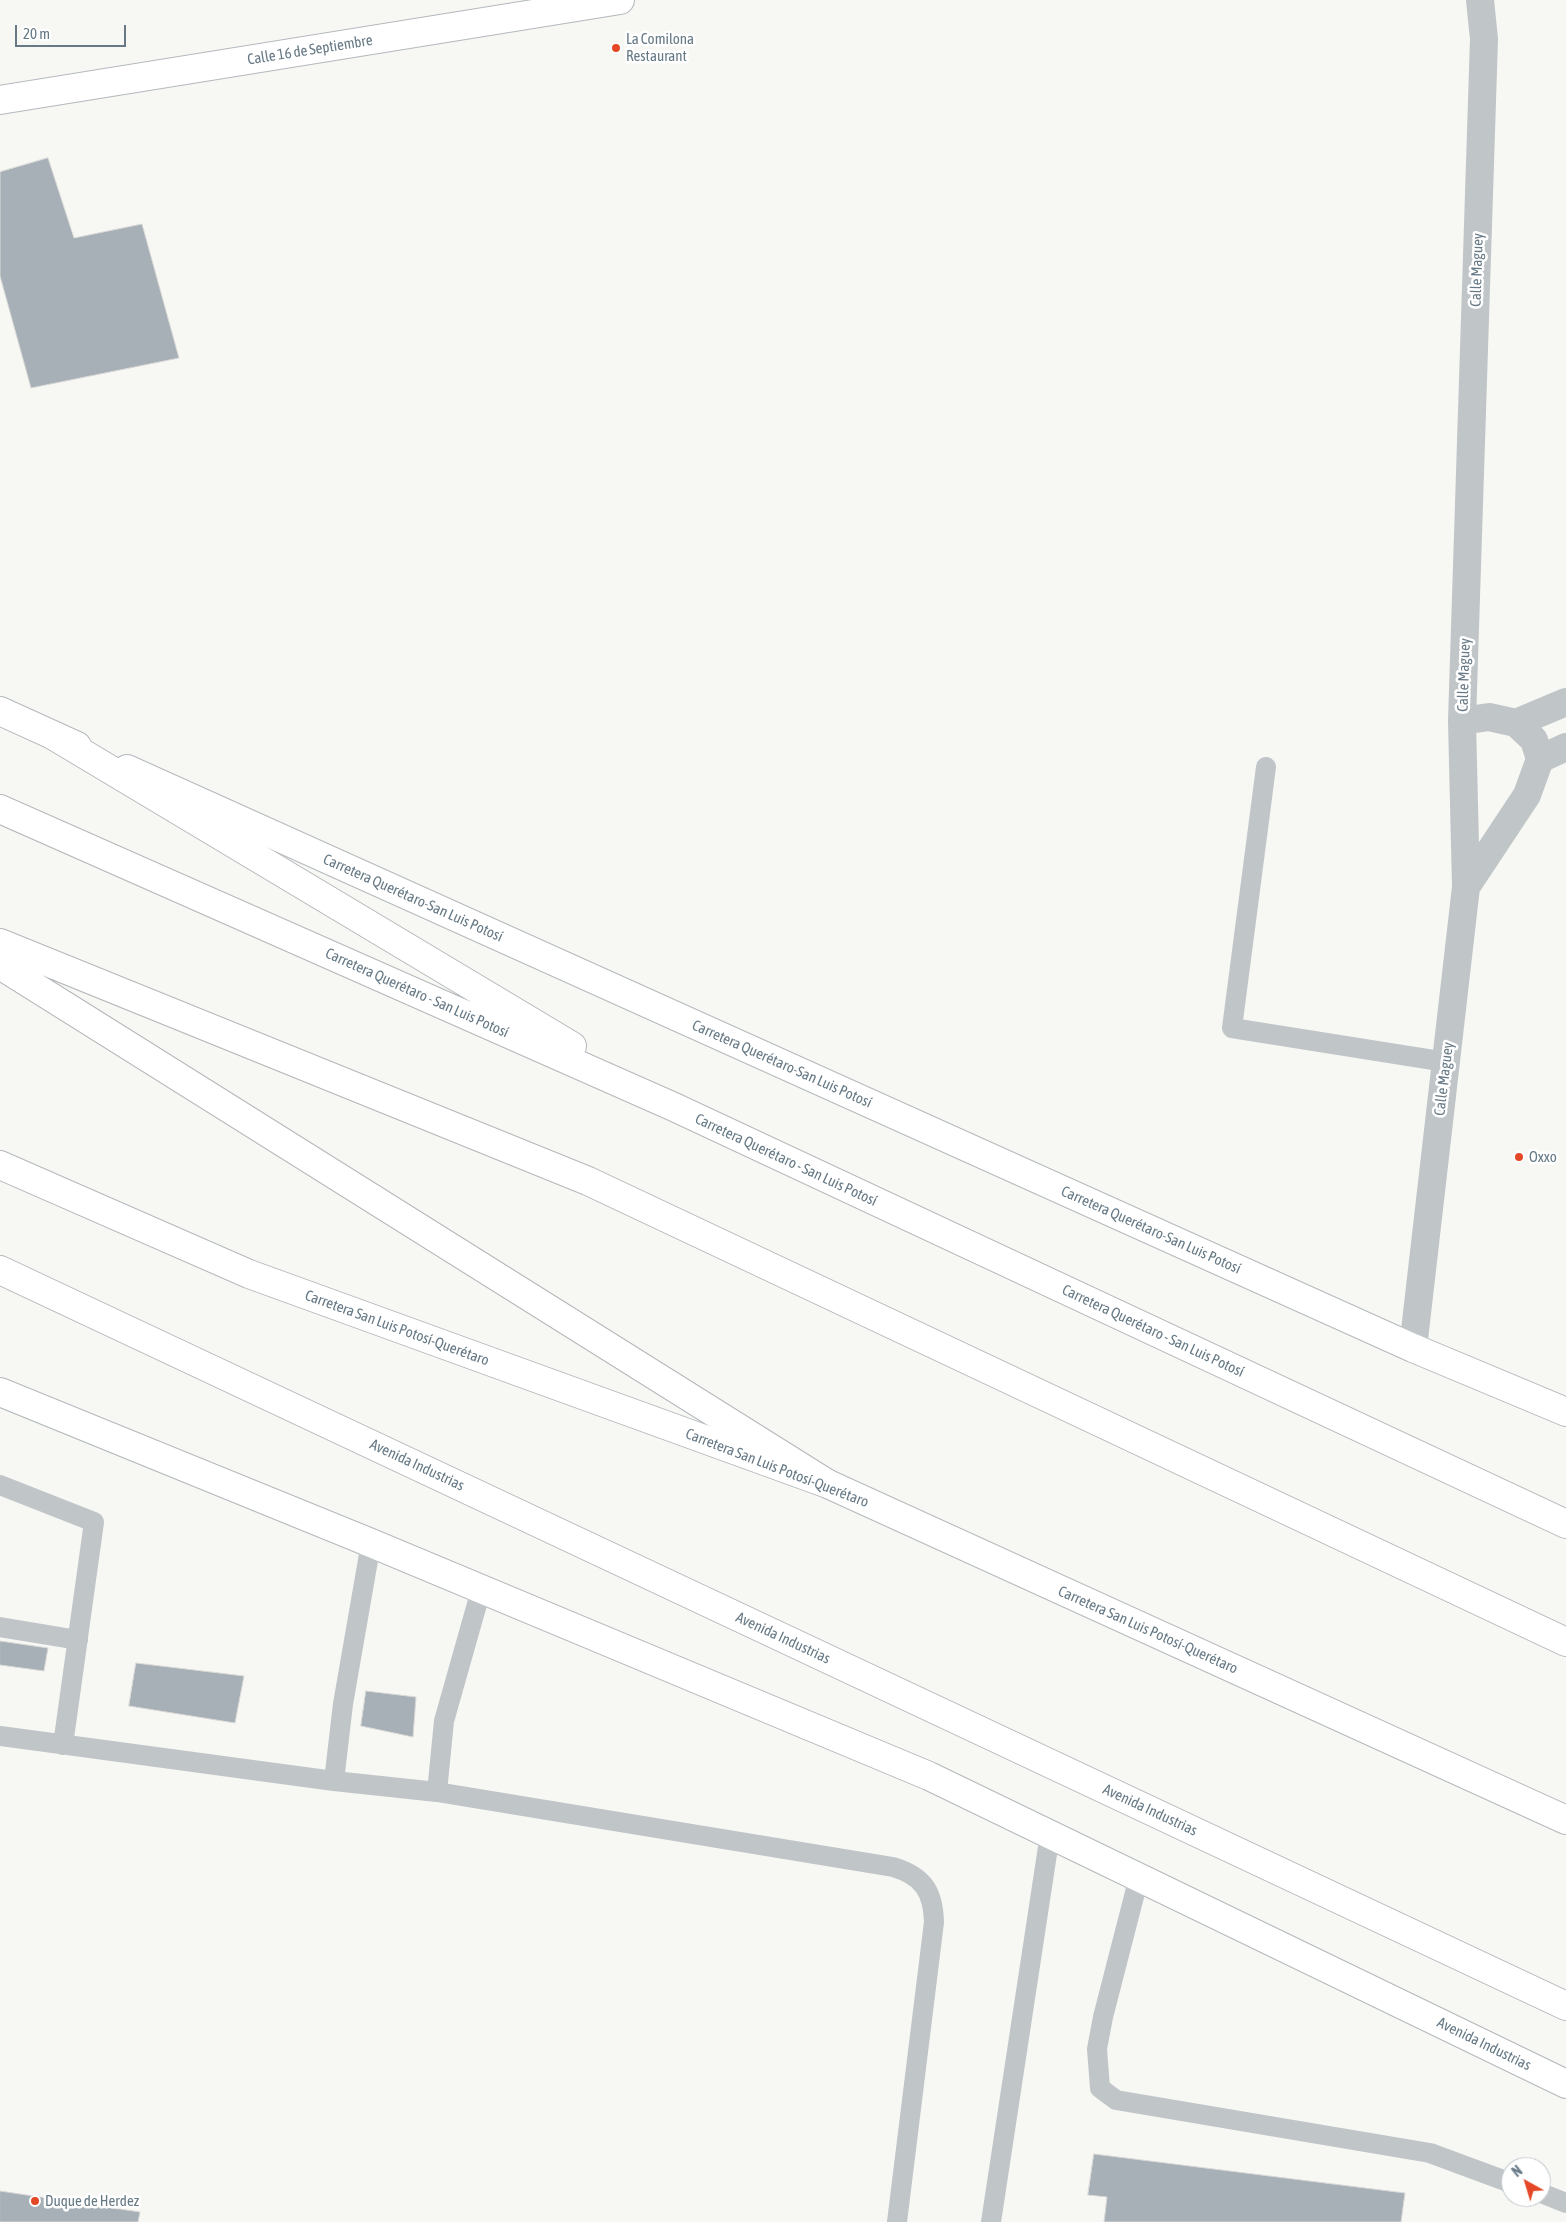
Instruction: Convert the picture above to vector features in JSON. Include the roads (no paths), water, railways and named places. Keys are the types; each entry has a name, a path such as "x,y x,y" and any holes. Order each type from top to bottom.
{"main road":[{"name":"Calle 16 de Septiembre","path":"0,100 620,0"},
{"name":"Carretera Querétaro-San Luis Potosí","path":"0,711 1413,1348 1566,1412"},
{"path":"54,736 674,1107"},
{"name":"Carretera Querétaro - San Luis Potosí","path":"0,809 674,1107 1566,1524"},
{"path":"0,943 588,1182 1566,1642"},
{"path":"0,965 828,1484"},
{"name":"Carretera San Luis Potosí-Querétaro","path":"0,1165 248,1274 828,1484 1566,1820"},
{"name":"Avenida Industrias","path":"0,1270 1566,2006"},
{"name":"Avenida Industrias","path":"0,1392 371,1543 929,1776 1566,2084"}],"street":[{"name":"Calle Maguey","path":"1413,1348 1466,887 1462,721 1484,39 1480,0"},
{"path":"1516,723 1566,702"},
{"path":"1462,721 1489,717 1516,723 1534,740 1540,759 1527,795 1466,887"},
{"path":"1540,759 1566,748"}],"lane":[{"path":"1266,767 1232,1028 1446,1062"},
{"path":"0,1485 94,1522 62,1745"},
{"path":"334,1781 343,1704 371,1543"},
{"path":"438,1792 444,1721 481,1590"},
{"path":"0,1627 78,1640"},
{"path":"0,1736 334,1781 438,1792 893,1867 908,1872 920,1880 929,1892 934,1906 934,1922 898,2222"},
{"path":"991,2222 1050,1834"},
{"path":"1139,1877 1103,2017 1097,2049 1100,2088 1116,2100 1430,2153 1501,2179"},
{"path":"1551,2198 1566,2203"}],"place":[{"name":"La Comilona Restaurant","path":"616,48"},
{"name":"Oxxo","path":"1519,1157"},
{"name":"Duque de Herdez","path":"35,2201"}]}
